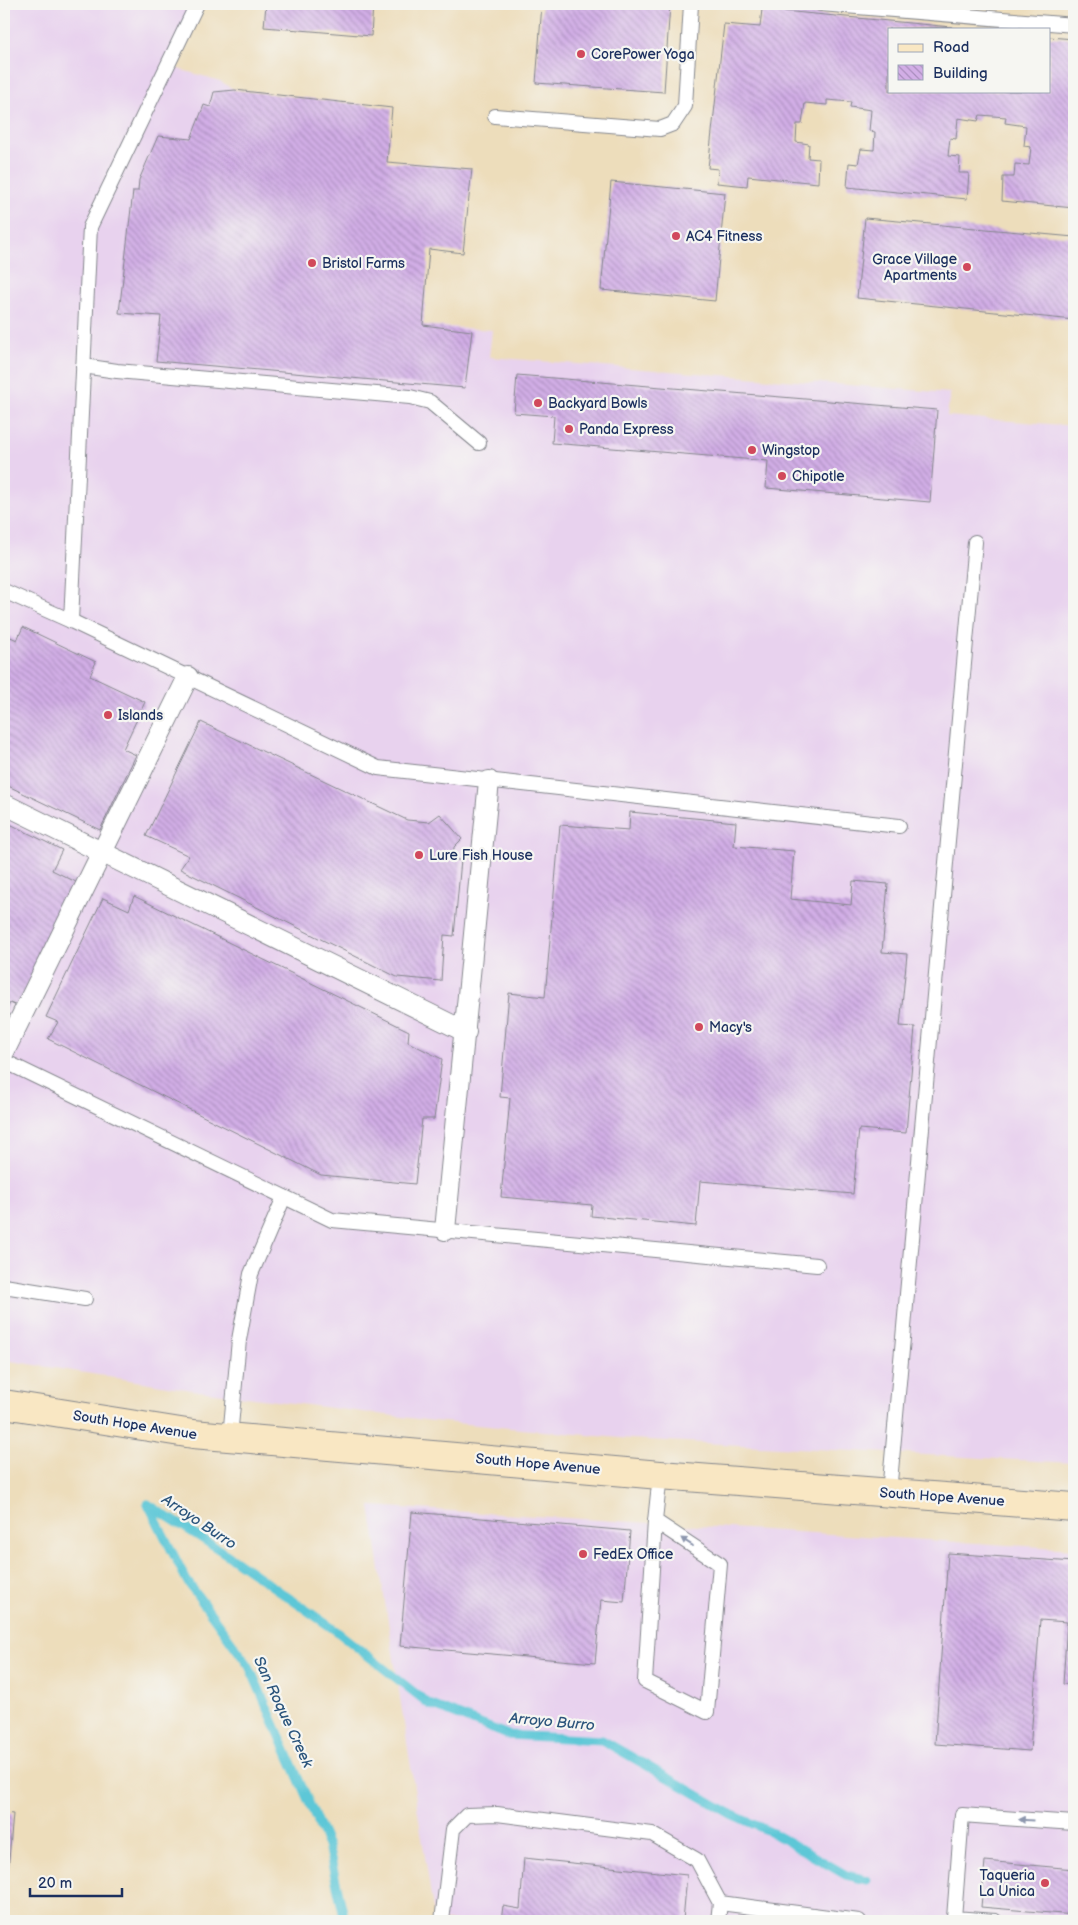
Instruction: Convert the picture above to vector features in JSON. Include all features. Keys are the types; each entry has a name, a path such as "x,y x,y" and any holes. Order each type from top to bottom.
{"main road":[{"name":"South Hope Avenue","path":"4,1404 193,1434 660,1475 1074,1506"}],"street":[{"path":"4,1052 188,677"},
{"path":"445,1230 466,1032 489,781"},
{"path":"4,804 466,1032"}],"lane":[{"path":"495,116 660,128 674,124 685,106 691,4"},
{"path":"821,4 1074,25"},
{"path":"71,621 90,228 192,5"},
{"path":"83,366 410,397 430,402 479,443"},
{"path":"889,1492 975,542"},
{"path":"4,591 71,621 378,768 899,826"},
{"path":"4,1061 332,1220 817,1265"},
{"path":"230,1437 239,1340 251,1274 284,1196"},
{"path":"4,1286 85,1299"},
{"path":"655,1521 720,1564 708,1712 645,1681 655,1521 660,1475"},
{"path":"442,1921 453,1829 467,1815 497,1814 652,1834 697,1860 720,1903 718,1921"},
{"path":"995,1921 954,1918 962,1815 1074,1823"},
{"path":"720,1903 858,1921"}],"shaded area":[{"path":"4,4 197,4 168,66 220,81 235,90 387,161 472,169 463,253 429,249 423,325 492,330 489,357 950,393 947,416 1074,426 1074,1463 631,1439 433,1421 199,1391 4,1360"},
{"path":"370,1506 1074,1549 1074,1921 435,1921"}],"building":[{"path":"266,4 373,4 371,36 264,27"},
{"path":"542,4 670,4 664,92 536,83"},
{"path":"762,9 952,27 888,28 888,92 1050,92 1050,37 1074,39 1074,208 1002,201 1003,177 1014,177 1015,164 1029,165 1031,147 1024,146 1026,126 1005,123 1006,117 980,115 978,121 958,118 956,139 950,138 948,156 960,157 959,173 969,173 967,199 847,187 849,163 858,164 861,149 874,150 875,132 869,131 871,110 850,107 851,102 827,100 827,105 805,103 802,124 797,124 796,142 809,144 808,158 819,159 818,183 748,176 747,186 717,183 718,169 708,168 724,24 760,27"},
{"path":"235,90 392,108 387,162 472,169 463,253 429,249 423,325 472,331 465,388 156,361 161,316 119,313 133,191 138,191 139,180 158,136 191,139 204,105 210,107 214,92"},
{"path":"611,182 725,193 715,301 601,290"},
{"name":"Grace Village Apartments","path":"865,218 1074,237 1074,320 857,298"},
{"path":"517,375 937,410 930,502 766,488 768,461 552,443 554,416 514,413"},
{"path":"23,627 96,662 90,676 145,702 123,749 136,755 100,830 4,784 4,634 17,640"},
{"path":"201,722 407,820 429,822 440,814 462,839 454,847 453,860 461,860 454,936 444,935 441,981 397,977 180,869 189,856 146,836"},
{"path":"630,812 736,822 734,846 794,851 790,899 851,905 853,881 888,884 882,952 907,954 900,1026 915,1027 906,1133 859,1129 853,1194 700,1181 696,1226 591,1216 592,1205 501,1197 510,1098 500,1097 509,993 545,997 560,825 629,830"},
{"path":"4,821 62,850 52,870 78,883 17,1006 10,1003 4,1015"},
{"path":"134,896 409,1031 408,1042 442,1059 434,1119 422,1119 415,1184 321,1175 48,1039 58,1022 46,1017 103,898 129,910"},
{"path":"412,1512 630,1531 624,1602 601,1600 595,1663 400,1646"},
{"path":"948,1553 1074,1562 1074,1685 1063,1684 1067,1622 1040,1620 1030,1751 935,1744"},
{"path":"4,1813 13,1814 5,1906 4,1906"},
{"path":"524,1858 687,1875 683,1921 501,1921 503,1906 520,1909"},
{"path":"985,1861 1074,1869 1074,1915 981,1907"}],"waterway":[{"name":"Arroyo Burro","path":"148,1504 226,1554 335,1630 429,1704 508,1735 602,1740 733,1815 773,1833 846,1875 867,1880"},
{"name":"San Roque Creek","path":"148,1504 187,1581 249,1666 328,1846 345,1921"}],"place":[{"name":"CorePower Yoga","path":"581,54"},
{"name":"AC4 Fitness","path":"676,236"},
{"name":"Bristol Farms","path":"312,263"},
{"name":"Grace Village Apartments","path":"967,267"},
{"name":"Backyard Bowls","path":"538,403"},
{"name":"Panda Express","path":"569,429"},
{"name":"Wingstop","path":"752,450"},
{"name":"Chipotle","path":"782,476"},
{"name":"Islands","path":"108,715"},
{"name":"Lure Fish House","path":"419,855"},
{"name":"Macy's","path":"699,1027"},
{"name":"FedEx Office","path":"583,1554"},
{"name":"Taqueria La Unica","path":"1045,1883"}]}
